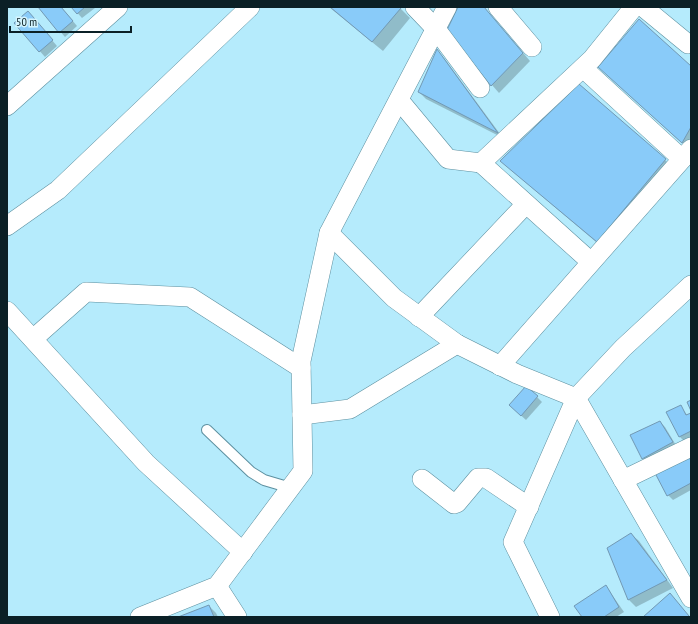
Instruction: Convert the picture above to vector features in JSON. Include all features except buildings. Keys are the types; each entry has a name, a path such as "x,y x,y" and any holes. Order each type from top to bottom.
{"street":[{"path":"7,106 118,7"},
{"path":"7,226 58,190 250,7"},
{"path":"415,7 436,29 480,88"},
{"path":"140,617 217,586 303,471 301,361 329,233 447,7"},
{"path":"498,7 532,47"},
{"path":"481,163 592,59 634,8 688,44"},
{"path":"500,366 687,154 582,68"},
{"path":"399,100 448,159 481,163 592,262"},
{"path":"419,317 526,204"},
{"path":"329,233 394,298 457,344 516,374 576,398 691,598"},
{"path":"550,617 513,542 576,398 623,348 691,285"},
{"path":"33,339 86,292 190,297 301,368"},
{"path":"7,311 146,463 243,552"},
{"path":"302,415 350,409 457,344"},
{"path":"623,480 691,446"},
{"path":"422,479 454,504 457,503 478,478 486,478 528,507"},
{"path":"217,586 237,617"}],"lane":[{"path":"207,430 251,472 264,480 291,488"}]}
